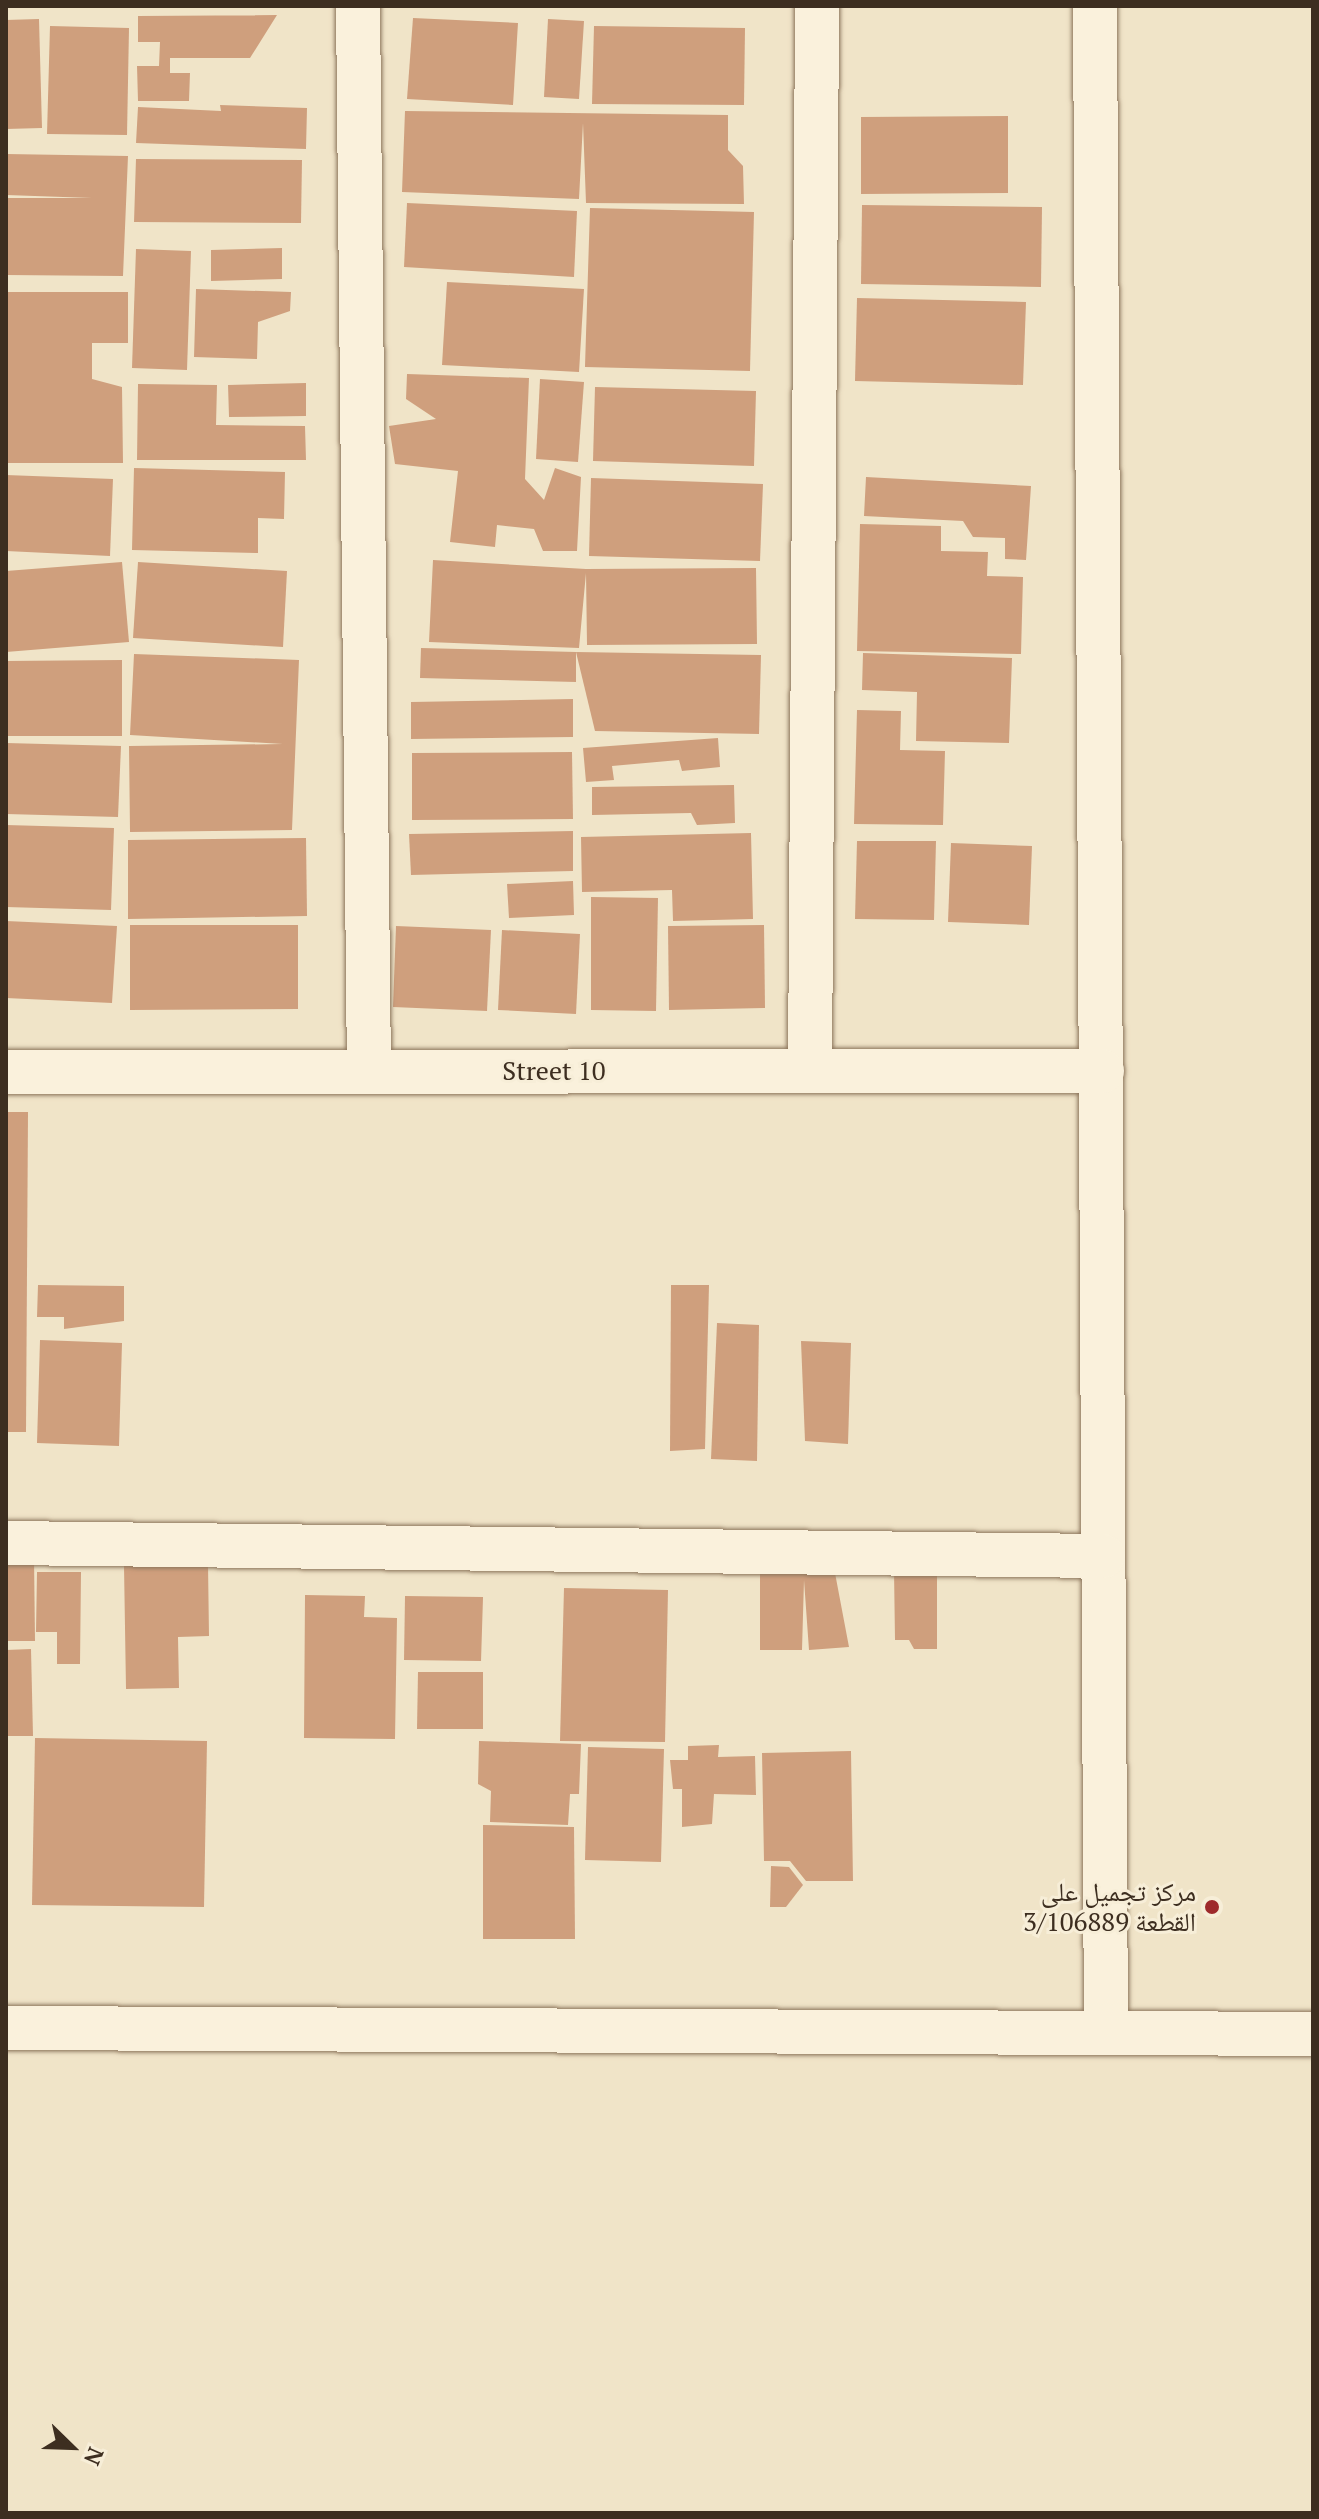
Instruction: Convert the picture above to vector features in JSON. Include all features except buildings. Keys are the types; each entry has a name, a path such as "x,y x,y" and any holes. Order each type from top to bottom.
{"street":[{"path":"358,6 369,1071"},
{"path":"810,1071 817,6"},
{"path":"1095,6 1106,2033"},
{"name":"Street 10","path":"6,1072 1102,1071"},
{"path":"6,1543 1103,1556"},
{"path":"6,2028 1313,2034"}],"place":[{"name":"مركز تجميل على القطعة 3/106889","path":"1212,1907"}]}
